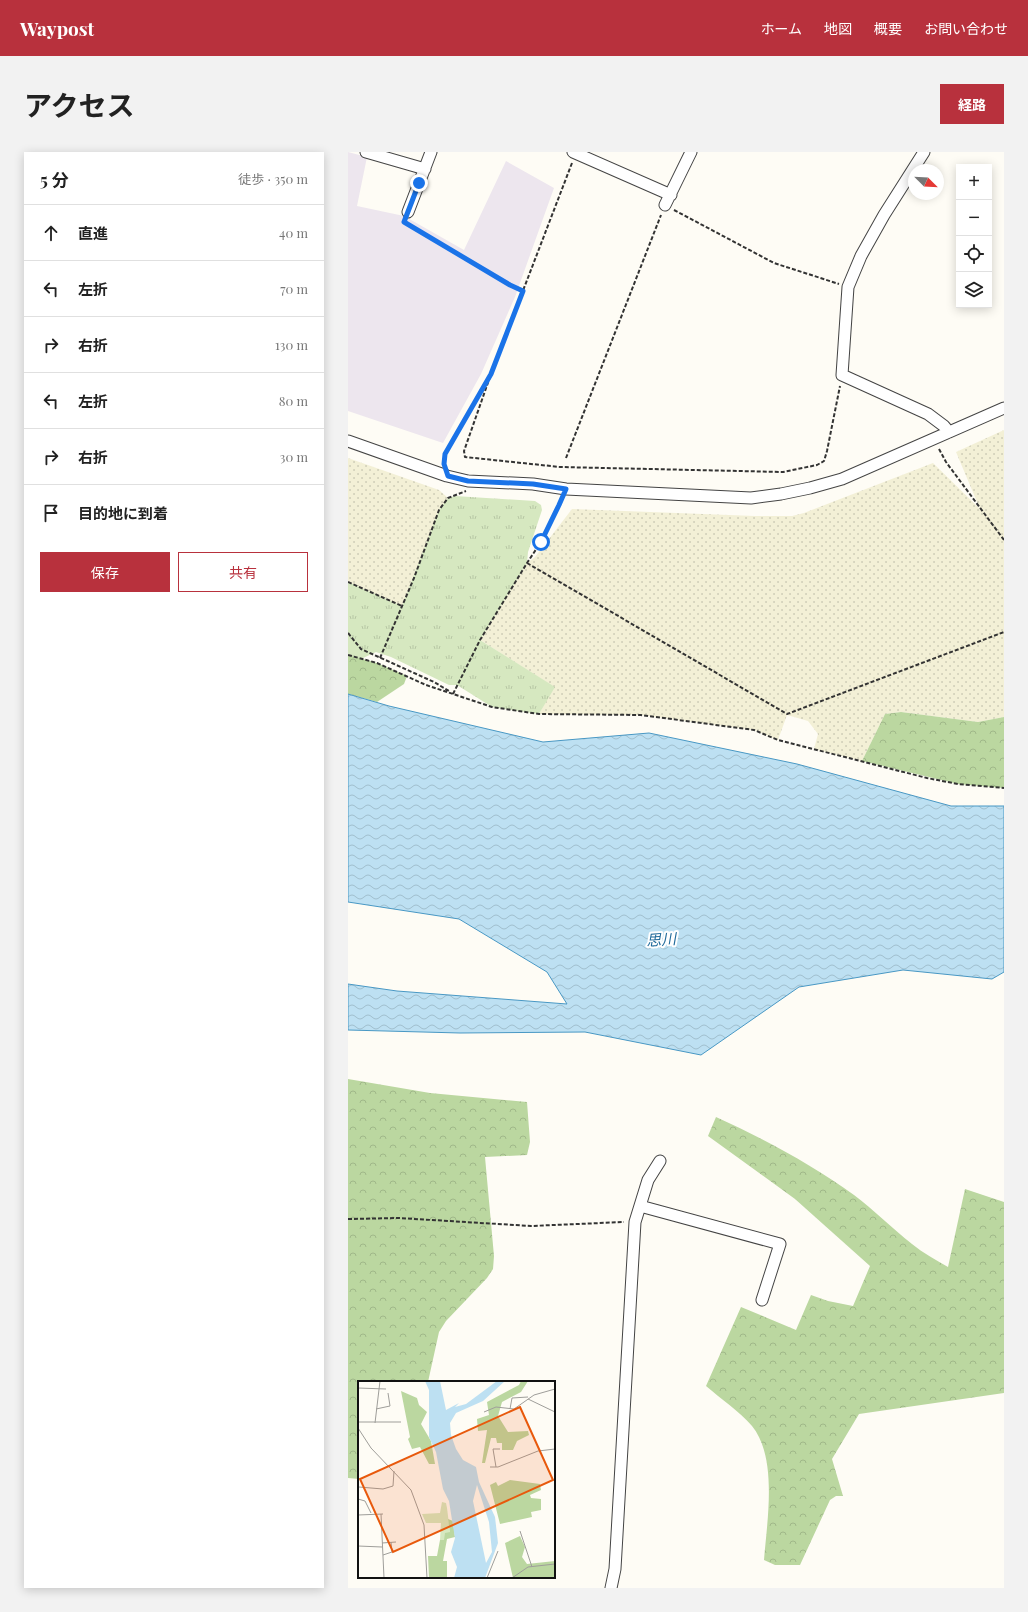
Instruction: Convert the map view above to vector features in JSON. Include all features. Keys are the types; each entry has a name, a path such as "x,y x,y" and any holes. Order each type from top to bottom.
{"street":[{"path":"366,152 425,169"},
{"path":"408,212 431,152"},
{"path":"574,152 671,195"},
{"path":"665,205 691,152"},
{"path":"924,152 884,215 861,256 848,287 842,375 928,414 944,426 949,432"},
{"path":"348,441 448,476 468,481 533,484 566,489 751,498 810,488 842,479 1004,408"},
{"path":"610,1588 615,1569 635,1222 648,1180 660,1161"},
{"path":"640,1206 780,1244 762,1300"}],"path":[{"path":"574,152 491,374 464,451 465,457 560,467 783,472 816,465 824,461 827,451 842,375"},
{"path":"566,458 665,205 774,263 848,287"},
{"path":"408,212 404,222 510,285 523,291"},
{"path":"448,476 444,464 445,454 491,374"},
{"path":"934,439 946,462 1004,540"},
{"path":"454,694 480,640 527,562 541,542 566,489"},
{"path":"380,658 439,510 448,498 471,490"},
{"path":"527,562 787,714 1004,632"},
{"path":"348,582 402,606"},
{"path":"348,633 361,649 434,682 454,694"},
{"path":"348,656 377,663 426,685 492,707 515,712 539,714 641,715 754,730 778,740 927,778 958,784 1004,788"},
{"path":"348,1219 399,1218 532,1226 635,1222"}],"shaded area":[{"path":"348,152 367,157 357,206 404,216 464,250 506,161 554,188 515,297 481,374 443,443 348,411"},
{"path":"1004,430 1004,717 978,722 901,712 885,714 862,761 814,749 818,734 808,721 787,715 778,740 754,730 641,715 539,714 554,687 480,640 527,563 535,557 572,509 792,516 804,513 933,463 980,509 956,452"},
{"path":"348,458 439,490 448,498 439,510 402,606 348,582"}],"green space":[{"path":"455,496 535,501 541,505 542,510 528,552 527,563 480,640 555,687 539,714 492,707 457,685 449,685 391,657 376,652 361,659 348,655 348,582 402,606 439,510 448,498"},
{"path":"348,655 377,663 407,676 404,684 377,702 348,694"},
{"path":"901,712 978,722 1004,717 1004,788 958,784 862,761 885,714"},
{"path":"348,1079 430,1093 527,1102 530,1142 527,1155 485,1157 494,1256 493,1269 487,1278 446,1321 439,1332 428,1381 358,1381 358,1479 348,1478"},
{"path":"716,1117 752,1134 804,1162 854,1195 916,1247 948,1267 965,1189 1004,1202 1004,1393 859,1414 832,1459 843,1496 836,1496 830,1500 800,1565 775,1565 764,1560 769,1490 765,1455 760,1439 752,1426 736,1410 706,1386 741,1307 796,1330 811,1295 828,1301 853,1306 870,1266 795,1199 708,1136"}],"water":[{"name":"思川","path":"348,694 389,706 543,742 649,733 797,764 951,806 1004,806 1004,972 992,979 903,970 799,987 701,1055 585,1032 460,1033 348,1030 348,984 397,991 567,1004 547,972 459,919 348,902"}],"route":[{"path":"419,183 404,222 510,285 523,291 491,374 445,454 444,464 448,476 468,481 533,484 566,489 541,542"}]}
